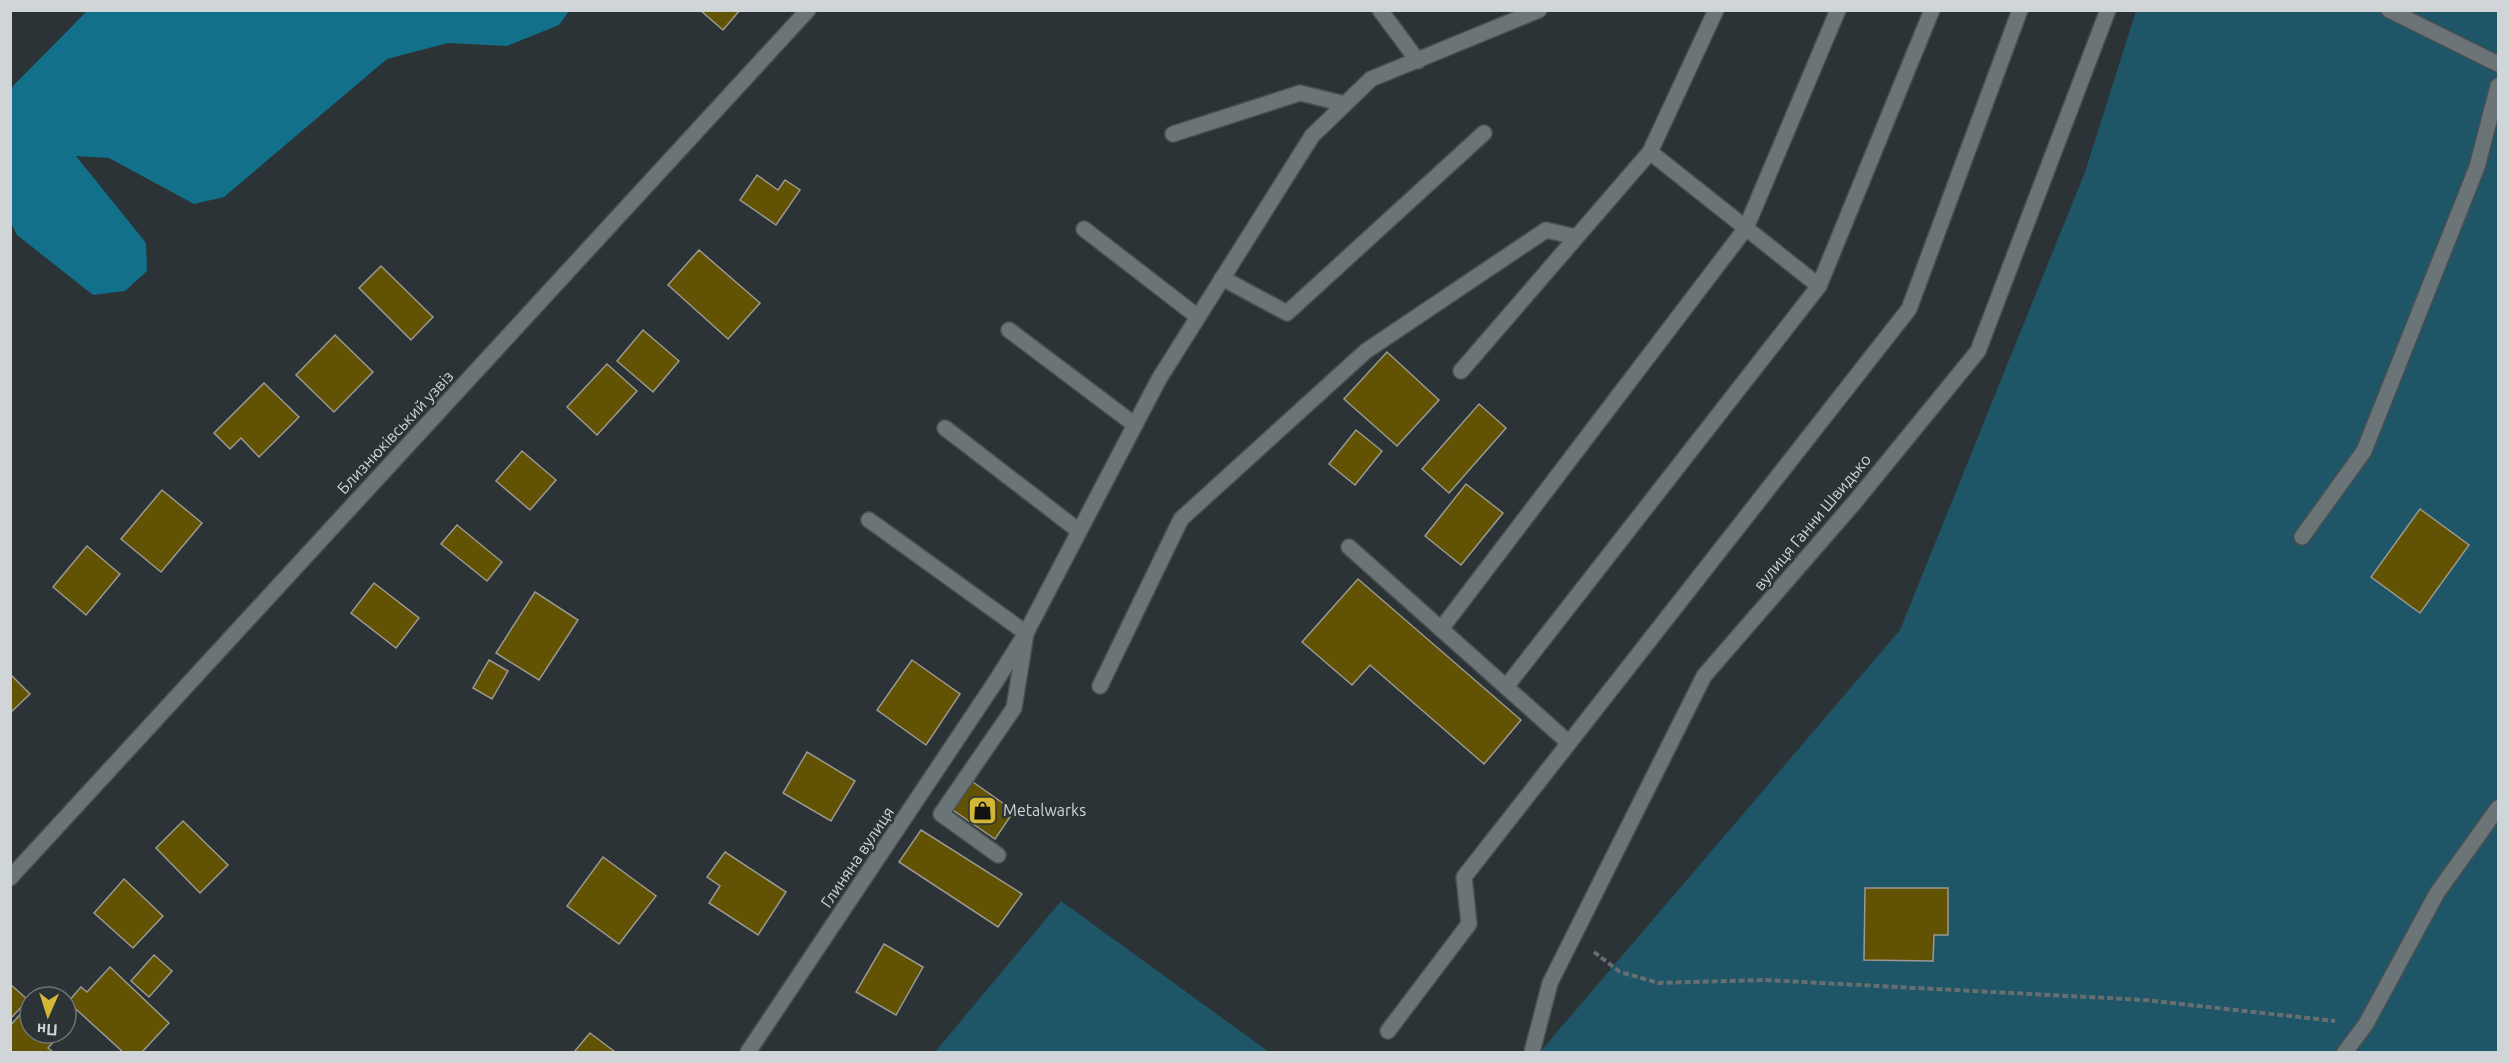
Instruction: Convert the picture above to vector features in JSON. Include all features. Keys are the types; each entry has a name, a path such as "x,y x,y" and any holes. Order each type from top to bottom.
{"street":[{"name":"Близнюківський узвіз","path":"10,878 808,10"},
{"path":"1380,10 1418,61"},
{"path":"1461,371 1650,152 1716,10"},
{"path":"1441,629 1746,228 1838,10"},
{"path":"1506,687 1819,286 1932,10"},
{"path":"1388,1031 1469,924 1464,877 1909,309 2020,10"},
{"name":"вулиця Ганни Швидько","path":"1532,1053 1550,983 1704,676 1854,503 1978,351 2108,10"},
{"path":"2389,10 2499,64"},
{"path":"998,855 941,814 1014,708 1026,633 1159,379 1312,136 1371,79 1533,12"},
{"path":"2302,537 2364,451 2477,167 2499,86"},
{"path":"1173,134 1300,93 1345,104"},
{"path":"1222,278 1287,313 1484,133"},
{"path":"1650,152 1819,286"},
{"path":"1084,230 1198,317"},
{"path":"1100,686 1180,519 1366,351 1546,230 1576,237"},
{"path":"1009,330 1135,425"},
{"path":"945,428 1079,531"},
{"path":"869,520 1026,633"},
{"path":"1349,547 1569,743"},
{"name":"Глиняна вулиця","path":"748,1053 1026,633"},
{"path":"2345,1053 2366,1024 2437,893 2499,808"}],"path":[{"path":"1574,937 1620,972 1659,983 1764,980 2133,1000 2366,1024"}],"shaded area":[{"path":"88,10 569,11 559,25 507,46 448,43 387,59 224,197 194,204 109,158 76,156 146,243 147,271 125,291 93,295 17,235 10,221 10,96 13,86"},
{"path":"2136,11 2498,11 2498,1052 1540,1052 1900,630 2085,172"},
{"path":"1061,901 1269,1052 935,1052"}],"building":[{"path":"700,10 740,10 723,30"},
{"path":"757,175 778,190 785,180 800,190 776,225 740,200"},
{"path":"699,250 760,303 728,339 668,285"},
{"path":"381,266 433,317 411,340 359,288"},
{"path":"643,330 679,361 653,392 617,361"},
{"path":"335,335 373,372 334,412 296,375"},
{"path":"1387,352 1439,400 1397,446 1344,399"},
{"path":"607,364 637,391 597,435 567,407"},
{"path":"264,383 299,417 259,457 241,438 230,449 214,433"},
{"path":"1479,404 1506,428 1449,493 1422,469"},
{"path":"1356,430 1382,451 1355,485 1329,464"},
{"path":"522,451 556,480 530,510 496,481"},
{"path":"1466,484 1503,513 1461,565 1425,536"},
{"path":"162,490 202,523 161,572 121,539"},
{"path":"2420,509 2469,545 2420,613 2371,577"},
{"path":"457,525 502,562 487,581 441,544"},
{"path":"87,546 120,574 86,615 53,587"},
{"path":"1358,579 1521,720 1484,764 1370,665 1352,685 1302,642"},
{"path":"374,583 419,618 396,648 351,613"},
{"path":"535,592 578,620 539,680 496,653"},
{"path":"489,660 508,671 492,699 473,688"},
{"path":"912,660 960,694 926,745 877,710"},
{"path":"10,674 30,694 10,713"},
{"path":"807,752 855,781 831,821 783,793"},
{"name":"Metalwarks","path":"970,780 1014,811 995,839 950,808"},
{"path":"183,821 228,865 200,893 156,848"},
{"path":"921,830 1022,894 998,927 899,862"},
{"path":"725,852 786,892 758,935 709,903 720,886 707,877"},
{"path":"603,857 656,896 619,944 567,906"},
{"path":"124,879 163,916 133,948 94,913"},
{"path":"1865,888 1948,888 1948,935 1934,935 1933,961 1864,960"},
{"path":"884,944 923,967 896,1015 856,992"},
{"path":"154,955 172,971 149,997 131,981"},
{"path":"110,967 169,1023 142,1052 123,1052 78,1011 78,990 81,987 87,992"},
{"path":"10,984 18,991 18,1011 10,1018"},
{"path":"18,1017 18,1045 51,1045 48,1048 53,1052 10,1052 10,1026"},
{"path":"590,1033 615,1052 574,1052"}],"place":[{"name":"Metalwarks","path":"982,810"}]}
